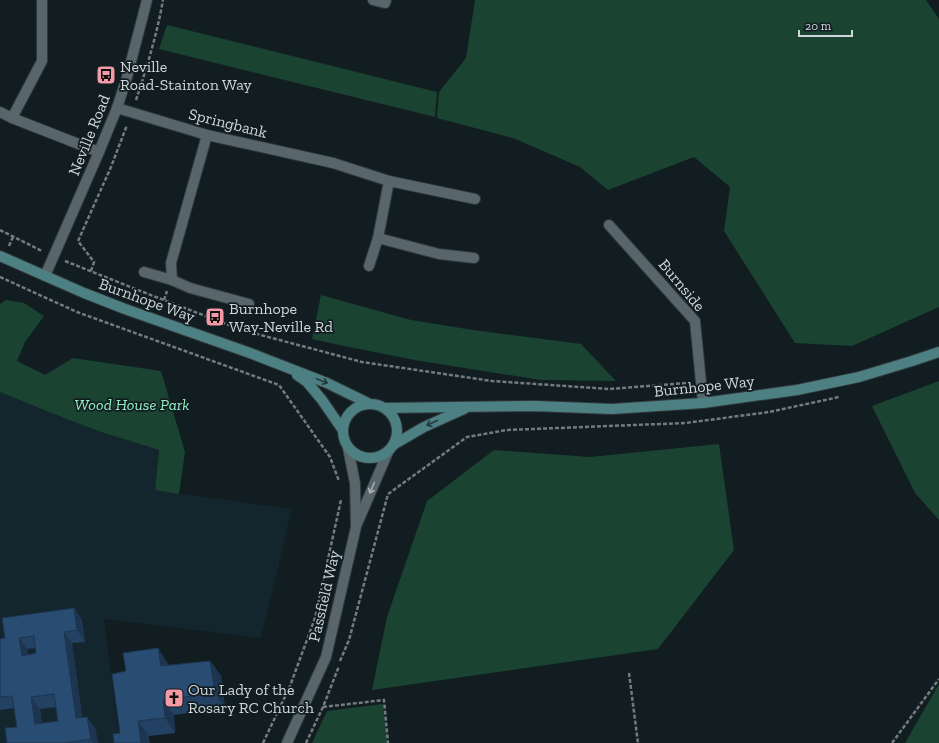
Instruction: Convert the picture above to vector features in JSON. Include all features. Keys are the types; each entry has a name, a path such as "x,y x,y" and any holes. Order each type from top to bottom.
{"main road":[{"name":"Burnhope Way","path":"0,256 84,293 125,309 250,353 327,383 368,403"},
{"name":"Burnhope Way","path":"384,408 535,406 612,408 703,403 797,390 859,377 939,352"},
{"name":"Burnhope Way","path":"286,367 307,382 322,400 342,429"},
{"path":"368,403 376,404 391,413 397,429 397,437 390,449 380,457 371,459 363,458 354,454 348,448 343,438 342,429 347,415 356,407 368,403"},
{"name":"Burnhope Way","path":"390,449 424,427 467,407"}],"street":[{"path":"12,118 42,61 42,0"},
{"name":"Neville Road","path":"45,276 117,108 127,77 147,0"},
{"path":"373,0 385,3 386,0"},
{"name":"Springbank","path":"117,108 207,135 333,163 389,181 475,199"},
{"path":"0,112 99,152"},
{"path":"172,280 171,263 207,135"},
{"path":"369,266 378,238 389,181"},
{"name":"Burnside","path":"609,225 695,321 703,403"},
{"path":"378,238 439,254 474,258"},
{"path":"144,272 172,280 190,288 249,304"},
{"name":"Passfield Way","path":"286,743 326,657 356,528 355,483 348,448"},
{"path":"356,528 390,449"}],"path":[{"path":"0,230 53,257 242,330 362,362 492,381 609,389 701,382"},
{"path":"0,277 78,312 279,385 330,457 340,485"},
{"path":"306,743 323,707 349,640 388,494 467,437 507,430 686,423 769,412 843,396"},
{"path":"263,743 290,686 315,618 342,494"},
{"path":"629,673 638,743"},
{"path":"892,743 939,679"},
{"path":"323,707 384,700 388,743"}],"shaded area":[{"path":"0,392 101,432 159,450 155,490 292,509 261,638 104,619 120,743 0,743"}],"green space":[{"path":"475,0 926,0 939,19 939,307 852,346 795,343 724,231 730,187 694,157 608,190 580,167 513,138 437,118 439,92 466,58"},
{"path":"167,25 437,92 435,117 159,49"},
{"path":"321,295 411,320 473,330 581,344 616,381 541,380 420,361 312,339"},
{"name":"Wood House Park","path":"6,300 24,303 44,316 25,342 17,361 45,375 73,358 161,371 185,452 179,494 155,490 159,450 101,432 0,392 0,304"},
{"path":"939,381 939,520 915,493 872,406"},
{"path":"719,444 734,550 658,649 372,690 387,617 427,501 494,450 590,457"},
{"path":"939,684 939,743 905,743"},
{"path":"383,704 387,743 312,743 327,711"}],"building":[{"path":"74,608 77,630 64,632 76,718 87,717 91,739 65,743 7,743 5,728 17,727 12,696 0,697 0,639 5,638 2,618","holes":["34,636 36,653 22,656 19,638","54,694 58,721 35,724 31,697"]},
{"path":"158,648 161,666 210,661 215,693 163,700 165,718 138,721 141,743 114,743 113,734 120,733 112,674 126,671 123,653"}],"place":[{"name":"Neville Road-Stainton Way","path":"106,75"},
{"name":"Burnhope Way-Neville Rd","path":"215,317"},
{"name":"Our Lady of the Rosary RC Church","path":"174,698"}]}
